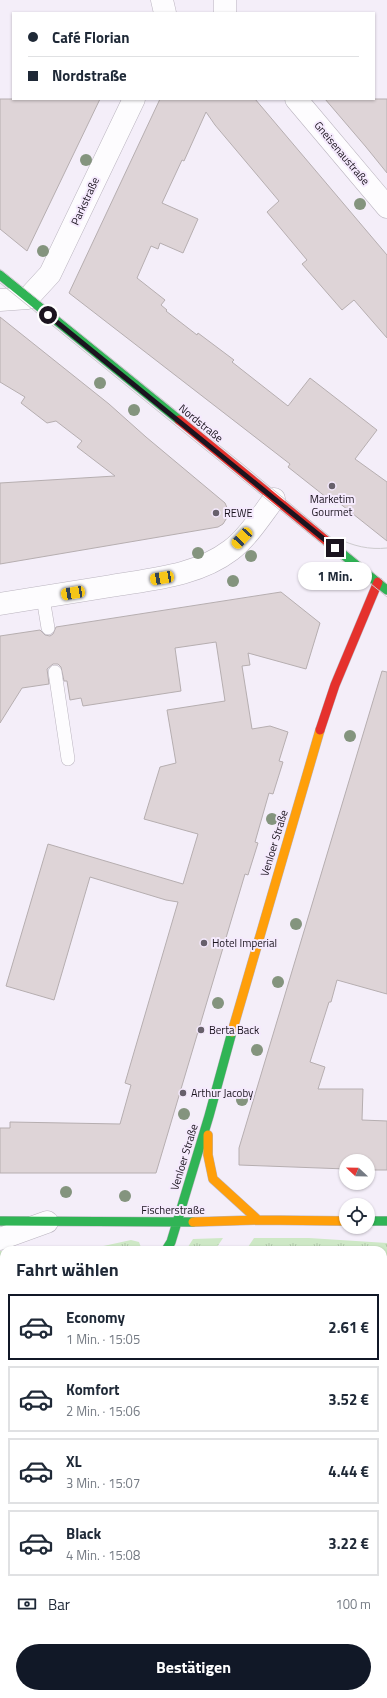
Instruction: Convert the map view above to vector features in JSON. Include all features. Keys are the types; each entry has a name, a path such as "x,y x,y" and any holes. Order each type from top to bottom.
{"street":[{"path":"162,0 165,12"},
{"path":"225,0 225,12"},
{"name":"Parkstraße","path":"28,298 50,274 134,100"},
{"name":"Gneisenaustraße","path":"297,100 387,207"},
{"name":"Nordstraße","path":"0,275 387,590"},
{"path":"0,300 28,298"},
{"path":"0,604 162,578 195,570 213,562 232,549 253,527 274,499"},
{"path":"378,582 387,576"},
{"name":"Venloer Straße","path":"168,1246 171,1242 246,980 323,721 335,685 378,582"},
{"name":"Venloer Straße","path":"208,1116 208,1155 213,1179 258,1220"},
{"name":"Fischerstraße","path":"0,1221 176,1223 258,1220 339,1221"},
{"path":"0,1239 50,1221"},
{"path":"375,1221 387,1221"}],"lane":[{"path":"43,598 48,628"},
{"path":"55,672 68,759"}],"green space":[{"path":"223,1238 218,1246 189,1246 193,1239"},
{"path":"254,1238 309,1238 387,1243 387,1246 249,1246"},
{"path":"131,1240 139,1242 140,1246 103,1246"}],"building":[{"path":"0,99 100,100 27,251 0,229"},
{"path":"387,99 387,173 326,100"},
{"path":"160,100 256,100 387,255 387,338 354,300 342,310 302,264 307,260 267,212 279,201 215,125 206,112 184,161 182,160 162,203 198,219 183,253 160,243 158,249 151,246 137,278 165,300 161,305 167,310 166,311 197,335 198,333 234,360 232,362 288,406 310,378 377,430 355,459 387,482 387,541 338,502 336,505 288,467 290,464 69,293"},
{"path":"0,317 109,404 225,503 228,510 228,516 223,524 218,527 0,564 0,483 115,476 77,447 82,441 56,421 47,423 21,403 25,397 0,382"},
{"path":"281,592 320,623 306,669 248,653 250,665 242,666 252,729 270,726 288,732 279,761 283,762 273,794 269,793 255,842 258,843 248,875 245,874 156,1173 0,1173 0,1128 10,1128 10,1122 120,1124 131,1085 125,1083 178,902 166,900 90,877 54,1000 6,986 48,844 183,884 198,834 144,819 160,767 176,763 167,710 225,701 216,642 175,648 181,691 83,706 81,698 70,700 67,681 64,681 61,667 58,664 53,664 47,669 49,684 22,688 0,723 0,636 40,630 45,635 50,636 53,634 56,627"},
{"path":"382,671 387,672 387,994 337,980 310,1062 325,1067 318,1089 363,1089 362,1120 387,1121 387,1170 375,1170 375,1154 339,1154 339,1169 239,1165 239,1148"}],"tram line":[{"path":"0,269 240,462 387,584"},
{"path":"0,283 387,597"},
{"path":"337,538 361,547 387,548"}],"traffic: fast":[{"path":"0,275 179,420"},
{"path":"329,543 387,590"},
{"path":"168,1246 209,1116 232,1032"},
{"path":"0,1221 193,1222"},
{"path":"375,1221 387,1221"}],"traffic: slow":[{"path":"232,1032 320,730"},
{"path":"208,1135 208,1155 213,1179 258,1220"},
{"path":"193,1222 258,1220 339,1221"}],"traffic: jam":[{"path":"179,420 329,543"},
{"path":"320,730 335,685 378,582"}],"place":[{"name":"Marketim Gourmet","path":"332,486"},
{"name":"REWE","path":"216,513"},
{"name":"Hotel Imperial","path":"204,943"},
{"name":"Berta Back","path":"201,1030"},
{"name":"Arthur Jacoby","path":"183,1093"}],"route":[{"path":"48,315 335,548"}]}
